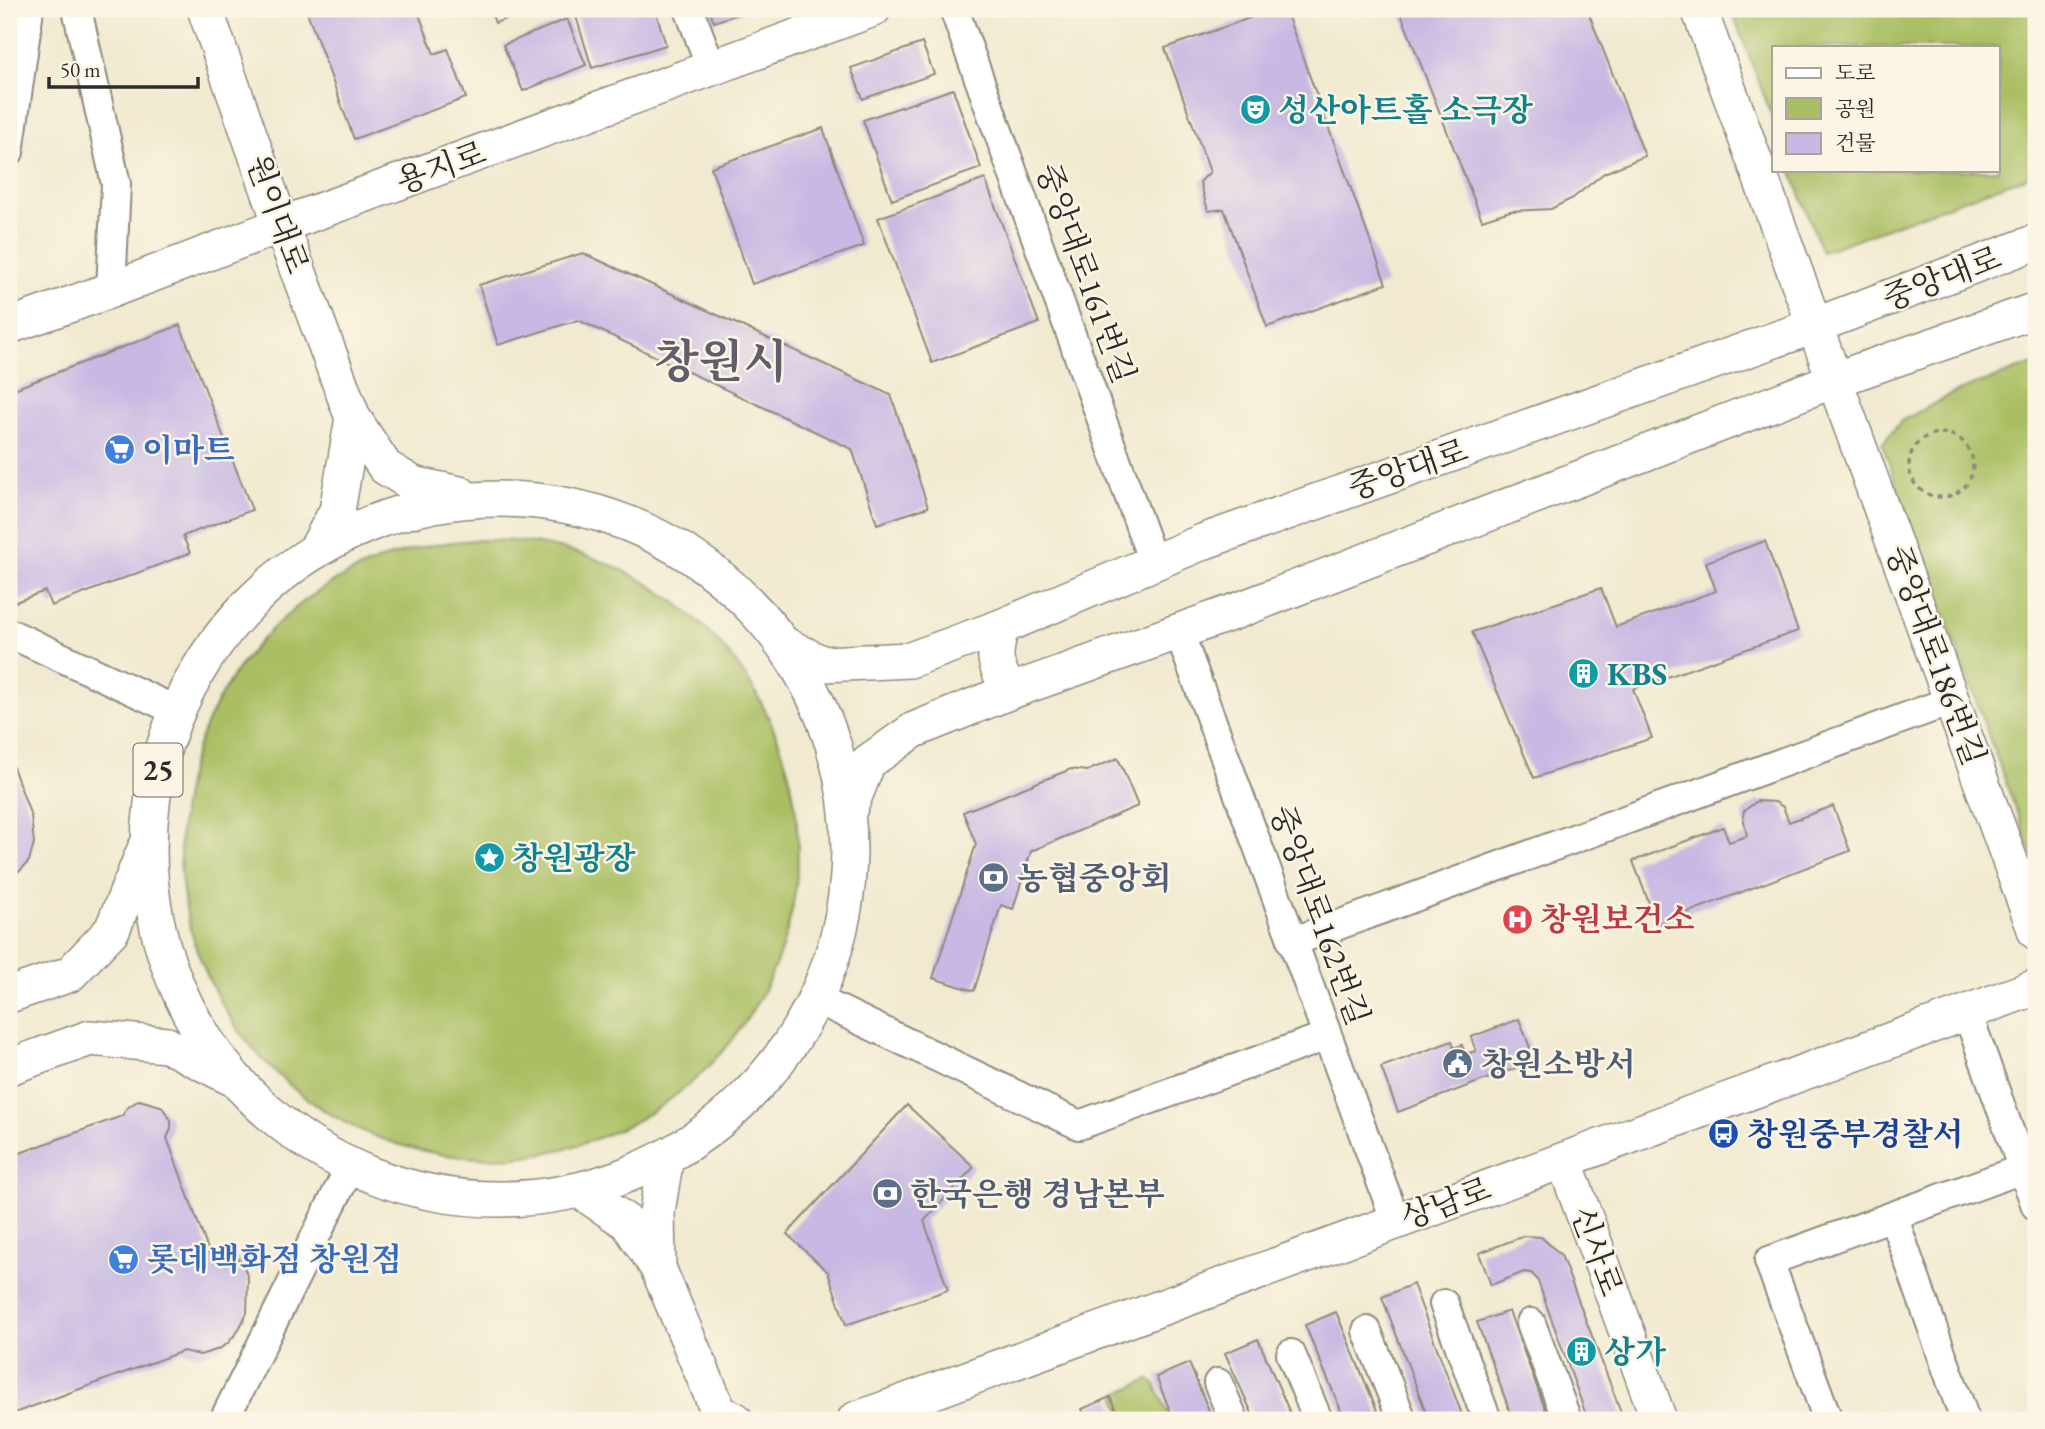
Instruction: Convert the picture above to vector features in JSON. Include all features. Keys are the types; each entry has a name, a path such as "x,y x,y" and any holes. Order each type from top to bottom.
{"main road":[{"name":"원이대로","path":"205,9 353,418 385,467 413,484 447,493 513,500"},
{"name":"용지로","path":"9,326 873,9"},
{"name":"중앙대로186번길","path":"1699,9 2036,932"},
{"name":"중앙대로","path":"781,643 823,664 910,660 1001,627 1205,541 1814,326 2036,242"},
{"name":"중앙대로","path":"847,816 868,762 914,730 1010,691 1178,632 1523,502 1834,380 2036,310"},
{"path":"316,550 337,511 353,418"},
{"name":"25","path":"513,500 552,503 628,524 696,561 728,585 756,612 781,643 806,682 826,725 840,769 849,853 844,909 830,964 816,999 788,1047 754,1090 712,1127 666,1157 624,1176 579,1190 521,1198 463,1197 405,1185 351,1165 320,1149 291,1129 239,1082 222,1062 193,1017 171,969 151,892 149,839 157,774 177,711 202,663 234,620 272,581 316,550 362,527 411,510 451,502 513,500"},
{"path":"1001,627 994,663 1010,691"},
{"path":"9,995 70,974 112,930 149,839"},
{"name":"상남로","path":"855,1420 2036,986"},
{"path":"9,1067 90,1038 167,1045 239,1082"},
{"path":"658,1268 657,1212 666,1157"},
{"name":"신사로","path":"1564,1160 1659,1420"},
{"path":"579,1190 628,1223 658,1268 723,1418"}],"street":[{"path":"9,152 29,9"},
{"path":"77,9 116,184 111,290"},
{"path":"689,9 711,67"},
{"name":"중앙대로161번길","path":"954,9 1153,562"},
{"name":"중앙대로162번길","path":"1178,632 1396,1222"},
{"path":"9,633 177,711"},
{"path":"1292,942 1953,700"},
{"path":"816,999 1079,1125 1327,1036"},
{"path":"1967,1012 2030,1167 2036,1206"},
{"path":"224,1420 351,1165"},
{"path":"1828,1420 1769,1261 2030,1167"},
{"path":"1893,1216 1965,1420"},
{"path":"1444,1304 1487,1420"},
{"path":"1531,1323 1567,1420"},
{"path":"1367,1331 1402,1420"},
{"path":"1291,1354 1318,1420"},
{"path":"1218,1383 1234,1420"}],"path":[{"path":"1941,433 1960,439 1967,446 1973,465 1967,484 1959,492 1940,497 1921,490 1910,471 1913,449 1920,440 1930,435 1941,433"}],"green space":[{"path":"1731,9 2036,9 2036,173 1822,252 1792,172 2000,172 2000,46 1772,46 1772,117"},
{"path":"2036,363 2036,865 1882,444 1901,421 1956,392"},
{"name":"창원광장","path":"489,540 549,546 607,564 660,592 685,610 707,631 728,653 746,678 774,731 792,789 798,849 792,909 774,967 746,1020 728,1045 707,1067 685,1088 660,1106 607,1134 549,1152 489,1158 429,1152 371,1134 318,1106 293,1088 271,1067 250,1045 232,1020 204,967 186,909 180,849 186,789 204,731 232,678 250,653 271,631 293,610 318,592 371,564 429,546"},
{"path":"1149,1380 1155,1384 1171,1420 1125,1420 1116,1399 1118,1393"}],"building":[{"path":"306,9 417,9 434,54 448,49 466,98 354,139"},
{"path":"490,9 534,9 495,23"},
{"path":"590,9 655,9 666,45 592,68 575,13"},
{"path":"709,9 752,9 714,22"},
{"name":"성산아트홀 소극장","path":"1275,9 1285,9 1386,284 1267,327 1224,209 1208,211 1200,182 1210,172 1165,48"},
{"path":"1399,9 1587,9 1645,156 1604,173 1573,198 1551,209 1510,211 1482,220"},
{"path":"567,19 586,65 523,91 503,45"},
{"path":"922,43 934,74 863,99 851,68"},
{"path":"953,89 981,168 892,200 863,120"},
{"path":"823,128 864,246 752,284 711,167"},
{"path":"985,179 1039,323 932,363 878,218"},
{"path":"583,253 891,395 928,507 877,524 852,449 578,320 498,345 479,285"},
{"name":"이마트","path":"180,325 252,510 183,536 190,553 51,606 45,591 10,604 9,391"},
{"name":"KBS","path":"1765,541 1798,631 1633,689 1652,738 1534,778 1472,632 1601,588 1616,627 1716,591 1706,562"},
{"path":"9,756 31,816 34,843 29,861 21,870 9,876"},
{"name":"농협중앙회","path":"1118,758 1138,806 1031,851 1013,909 1001,905 974,991 933,978 976,844 963,812 1071,769 1087,771"},
{"path":"1757,801 1775,802 1783,807 1789,822 1833,806 1850,851 1657,924 1633,861 1723,827 1729,842 1747,836 1744,811"},
{"name":"창원소방서","path":"1519,1019 1535,1061 1398,1112 1381,1067 1452,1041 1454,1048 1462,1045 1465,1054 1476,1051 1471,1037"},
{"name":"롯데백화점 창원점","path":"139,1100 161,1106 171,1120 167,1138 210,1255 224,1252 243,1263 248,1279 247,1313 238,1331 219,1349 200,1355 183,1351 9,1415 9,1157 122,1116 127,1108"},
{"name":"한국은행 경남본부","path":"907,1105 974,1167 924,1221 948,1290 846,1325 828,1272 787,1234"},
{"name":"상가","path":"1524,1236 1541,1237 1561,1255 1624,1420 1588,1420 1537,1279 1531,1273 1524,1272 1491,1285 1479,1253"},
{"path":"1413,1284 1464,1420 1429,1420 1382,1297"},
{"path":"1509,1311 1549,1420 1513,1420 1477,1322"},
{"path":"1336,1312 1381,1420 1345,1420 1305,1325"},
{"path":"1258,1339 1293,1420 1255,1420 1225,1353"},
{"path":"1189,1363 1213,1420 1174,1420 1156,1377"},
{"path":"1110,1397 1120,1420 1086,1420 1082,1409"}],"place":[{"name":"성산아트홀 소극장","path":"1255,110"},
{"name":"이마트","path":"119,450"},
{"name":"KBS","path":"1584,674"},
{"name":"창원광장","path":"489,858"},
{"name":"농협중앙회","path":"994,878"},
{"name":"창원보건소","path":"1517,919"},
{"name":"창원소방서","path":"1458,1064"},
{"name":"창원중부경찰서","path":"1724,1134"},
{"name":"한국은행 경남본부","path":"887,1194"},
{"name":"롯데백화점 창원점","path":"124,1259"},
{"name":"상가","path":"1581,1352"}],"district":[{"name":"창원시","path":"721,361"}]}
